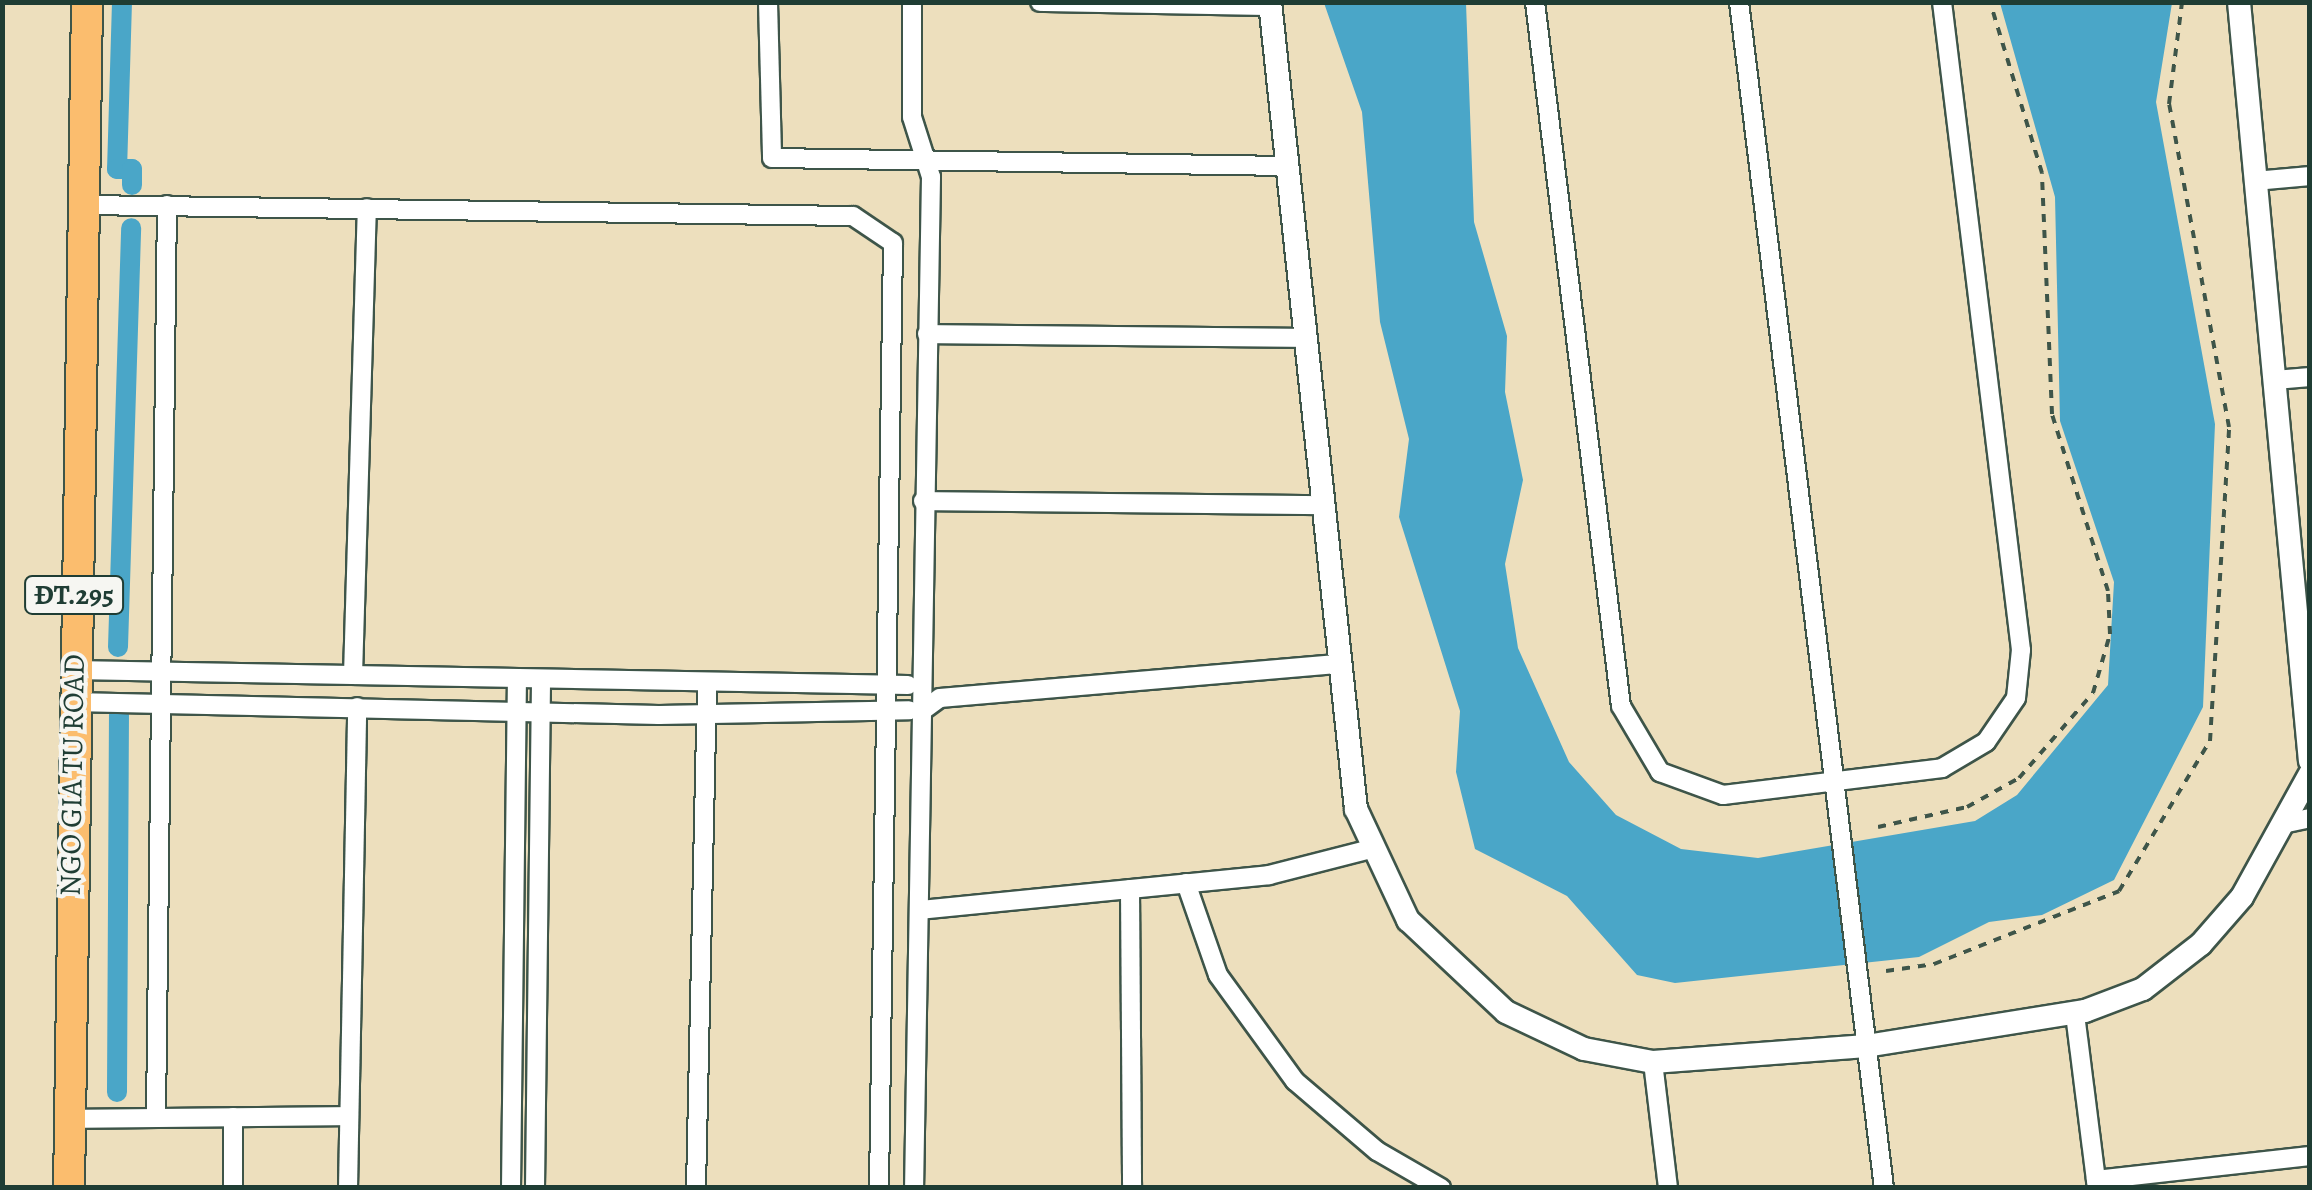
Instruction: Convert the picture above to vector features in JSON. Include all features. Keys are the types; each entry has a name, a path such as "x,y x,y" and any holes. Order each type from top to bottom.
{"main road":[{"name":"NGO GIA TU ROAD","path":"70,1188 73,670 88,2"}],"street":[{"path":"768,2 772,158 1288,166"},
{"path":"912,2 920,161 931,177 915,686 920,910 914,1188"},
{"path":"1040,2 1271,4 1334,664 1367,850 1426,941 1506,1012 1584,1049 1653,1062 1866,1046 2075,1014 2143,988 2202,944 2242,896 2310,774"},
{"path":"1534,2 1624,723 1660,772 1706,794 1839,780 1965,758 1998,730 2018,688 2021,650 1942,2"},
{"path":"1739,2 1796,501 1839,780 1884,1188"},
{"path":"2239,2 2275,380 2303,576 2310,761"},
{"path":"2255,180 2310,176"},
{"path":"83,205 853,216 893,244 879,1188"},
{"path":"156,1115 167,205"},
{"path":"348,1188 352,707 349,675 367,208"},
{"path":"927,334 1304,338"},
{"path":"2275,380 2310,377"},
{"path":"923,501 1319,505"},
{"path":"73,702 705,714 886,711 916,710 940,698 1334,664"},
{"path":"73,670 887,685 915,686 940,698"},
{"path":"511,1188 517,678"},
{"path":"534,1188 541,679"},
{"path":"696,1188 707,682"},
{"path":"2282,824 2310,818"},
{"path":"920,910 1186,884 1367,850"},
{"path":"1186,884 1218,975 1295,1081 1377,1151 1440,1188"},
{"path":"1130,889 1132,1188"},
{"path":"515,924 538,924"},
{"path":"2075,1014 2096,1184 2310,1156"},
{"path":"1653,1062 1668,1188"},
{"path":"512,1101 536,1100"},
{"path":"68,1118 349,1116"},
{"path":"232,1117 234,1188"}],"path":[{"path":"1878,828 1967,808 2018,778 2092,693 2110,634 2108,591 2052,414 2042,174 1990,2"},
{"path":"1886,971 1934,964 2119,891 2210,741 2228,416 2169,104 2182,2"}],"water":[{"path":"1324,3 1466,3 1474,222 1507,336 1505,392 1523,480 1505,564 1518,648 1569,762 1616,815 1681,849 1758,858 1975,821 2017,795 2108,685 2114,582 2060,421 2055,197 2000,3 2172,3 2156,102 2215,424 2203,707 2114,880 2042,915 1989,922 1919,957 1675,983 1637,975 1567,896 1475,849 1456,772 1460,711 1399,517 1409,439 1380,322 1362,112"}],"waterway":[{"path":"122,2 117,169 132,169 132,185"},
{"path":"118,647 131,228"},
{"path":"117,1092 119,715"}]}
